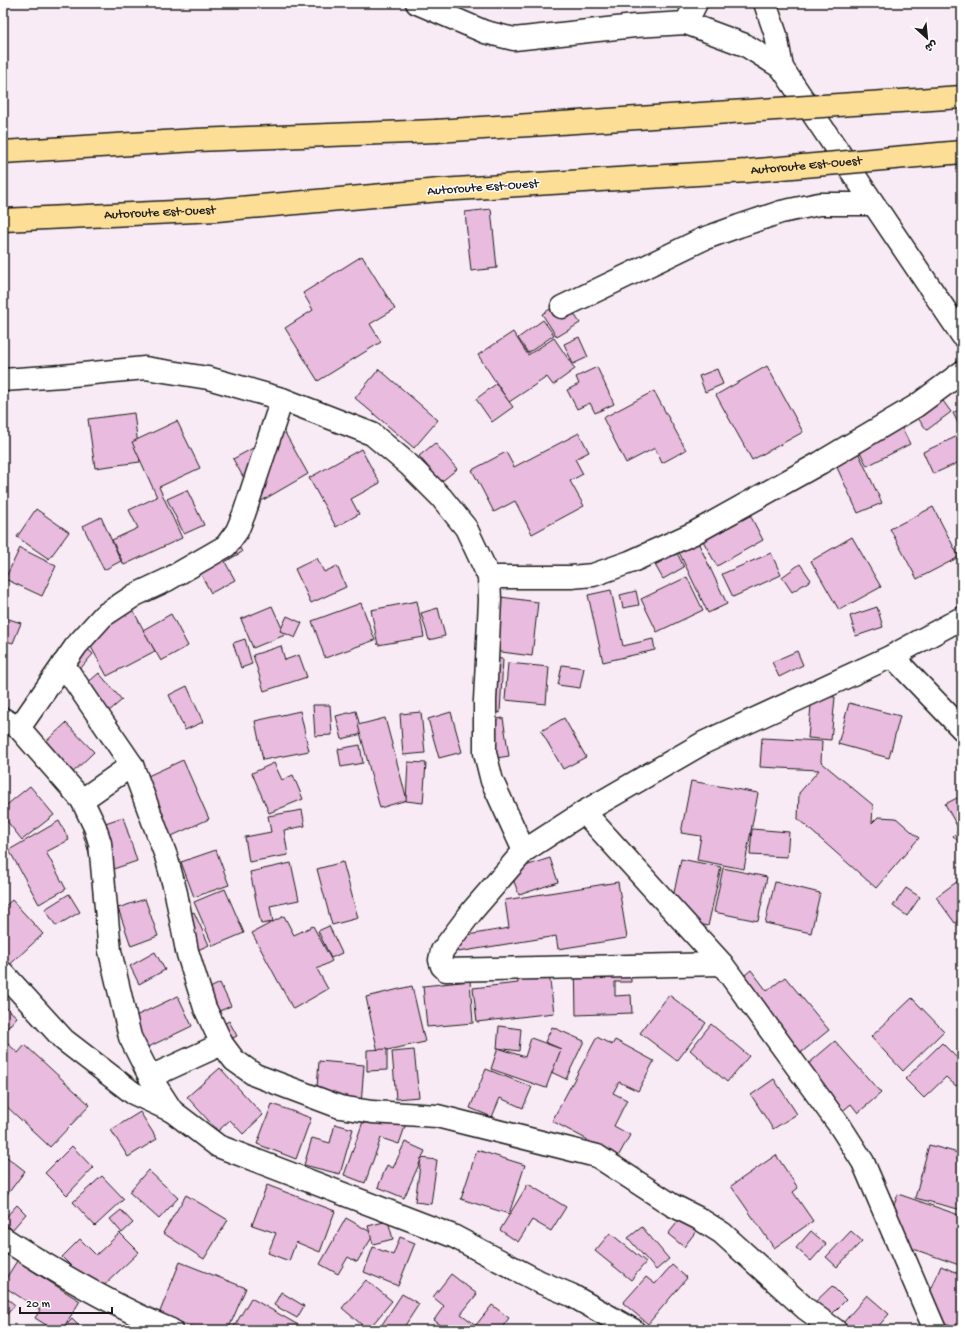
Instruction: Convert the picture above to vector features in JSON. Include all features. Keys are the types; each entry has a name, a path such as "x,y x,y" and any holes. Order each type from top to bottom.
{"highway":[{"path":"3,152 196,140 436,131 962,97"},
{"name":"Autoroute Est-Ouest","path":"3,220 217,210 440,190 747,171 962,152"}],"street":[{"path":"417,3 485,32 514,39 635,26 686,23 745,45 782,68"},
{"path":"686,23 696,3"},
{"path":"764,3 776,35 782,68 962,335"},
{"path":"562,307 702,239 781,212 818,204 873,204"},
{"path":"3,380 145,368 208,378 282,399 372,434 409,465 441,497 466,528 489,577 490,600 484,700 485,753 492,781 524,851"},
{"path":"489,577 593,575 630,562 694,533 820,463 916,406 962,372"},
{"path":"172,1111 150,1077 130,1037 110,951 100,843 95,827 82,800 11,723 63,664 76,646 104,616 135,595 167,580 226,546 236,531 244,514 282,399"},
{"path":"722,964 446,970 442,966 440,960 442,951 473,910 524,851 584,812 705,742 892,656 962,618"},
{"path":"892,656 962,729"},
{"path":"63,664 132,765 166,856 176,893 187,951 205,1008 222,1044 234,1060 255,1075 340,1107 372,1112 437,1116 597,1156 672,1205 698,1218 722,1233 806,1309 835,1330"},
{"path":"82,800 132,765"},
{"path":"584,812 722,964 840,1126 863,1162 935,1330"},
{"path":"3,973 64,1040 133,1093 172,1111 218,1146 453,1236 540,1282 571,1294 633,1330"},
{"path":"150,1077 222,1044"},
{"path":"3,1238 62,1275 130,1312 171,1330"}],"building":[{"path":"491,209 497,268 471,271 465,212"},
{"path":"362,256 395,309 370,324 381,342 318,381 285,328 313,310 303,293"},
{"path":"565,300 580,323 557,337 542,314"},
{"path":"543,320 554,335 528,353 518,338"},
{"path":"513,332 528,355 554,338 575,369 553,385 547,377 509,402 478,355"},
{"path":"579,337 588,357 573,364 564,344"},
{"path":"767,366 803,432 752,460 716,395"},
{"path":"597,367 614,404 595,413 590,403 577,409 567,390 579,384 576,377"},
{"path":"379,369 438,420 414,448 355,398"},
{"path":"717,369 723,384 705,392 699,376"},
{"path":"496,384 513,407 492,422 476,399"},
{"path":"654,391 686,450 662,463 655,448 626,463 603,418"},
{"path":"938,394 951,412 927,430 913,412"},
{"path":"962,408 962,431 953,413"},
{"path":"134,413 140,462 95,468 88,419"},
{"path":"896,416 910,444 867,466 853,438"},
{"path":"177,421 200,468 159,487 182,538 124,565 112,540 138,528 129,510 157,497 132,442"},
{"path":"284,431 308,474 258,503 233,459"},
{"path":"579,433 589,452 575,459 583,474 570,481 584,506 532,534 515,501 494,512 472,470 506,452 514,467"},
{"path":"962,434 962,461 933,474 923,452"},
{"path":"435,443 457,469 441,482 419,456"},
{"path":"361,449 380,483 351,499 359,514 336,527 309,478"},
{"path":"857,450 882,503 858,513 834,461"},
{"path":"187,490 204,525 184,534 167,499"},
{"path":"933,507 959,557 917,579 890,529"},
{"path":"36,509 69,532 49,559 17,537"},
{"path":"750,515 763,540 717,566 703,541"},
{"path":"101,517 121,561 104,570 83,526"},
{"path":"233,535 242,552 225,562 235,580 211,593 192,558"},
{"path":"852,537 881,587 839,610 811,561"},
{"path":"697,540 727,604 708,613 678,550"},
{"path":"20,548 56,566 42,596 5,579"},
{"path":"677,553 684,567 663,579 655,565"},
{"path":"771,553 781,575 733,597 722,574"},
{"path":"317,558 324,572 337,566 346,587 311,603 295,569"},
{"path":"800,564 811,580 792,592 782,577"},
{"path":"687,577 703,610 657,632 641,599"},
{"path":"611,590 623,646 653,639 655,650 603,662 588,595"},
{"path":"636,591 639,605 623,608 620,595"},
{"path":"486,595 538,602 532,656 479,649"},
{"path":"128,601 155,651 107,676 80,627"},
{"path":"417,601 424,637 378,645 371,610"},
{"path":"361,603 375,640 325,658 312,621"},
{"path":"272,606 285,635 253,648 241,619"},
{"path":"877,607 883,627 856,636 850,616"},
{"path":"438,608 445,636 429,640 421,613"},
{"path":"171,614 188,646 161,661 143,630"},
{"path":"287,616 302,623 295,638 280,631"},
{"path":"3,617 21,623 13,643 3,640"},
{"path":"245,639 252,664 241,668 233,643"},
{"path":"79,641 93,654 74,676"},
{"path":"281,646 285,660 299,655 307,677 264,691 253,655"},
{"path":"797,651 803,665 779,677 772,662"},
{"path":"481,658 503,659 500,713 478,712"},
{"path":"508,663 549,667 546,704 505,700"},
{"path":"562,665 584,668 580,688 558,685"},
{"path":"99,673 122,700 101,718 78,691"},
{"path":"187,686 203,722 185,730 169,695"},
{"path":"812,695 835,697 831,740 808,738"},
{"path":"849,703 900,716 889,758 838,744"},
{"path":"313,705 330,705 332,735 315,736"},
{"path":"300,711 309,751 263,760 255,721"},
{"path":"356,711 362,734 342,739 336,716"},
{"path":"421,712 425,753 403,755 400,714"},
{"path":"451,712 462,752 439,758 428,719"},
{"path":"385,718 407,800 380,808 358,725"},
{"path":"503,718 509,756 484,760 478,722"},
{"path":"564,718 586,757 563,769 541,731"},
{"path":"66,723 94,752 68,777 40,747"},
{"path":"762,738 822,741 821,762 873,805 872,823 878,817 896,818 919,838 876,888 798,819 799,793 819,770 760,767"},
{"path":"360,745 363,763 341,767 338,749"},
{"path":"183,760 209,819 165,839 139,780"},
{"path":"408,762 426,763 423,803 406,801"},
{"path":"274,763 282,780 293,775 303,799 269,813 252,773"},
{"path":"691,781 758,793 744,869 697,860 701,836 681,833"},
{"path":"30,786 54,815 22,840 3,816 3,808"},
{"path":"961,796 962,823 957,826 945,804"},
{"path":"302,810 305,826 284,830 288,855 249,862 245,837 271,832 268,816"},
{"path":"123,817 137,861 96,875 82,831"},
{"path":"59,821 69,840 46,852 66,889 39,904 9,850"},
{"path":"962,827 962,845 953,836"},
{"path":"752,829 789,832 787,857 750,855"},
{"path":"216,850 229,885 194,897 181,862"},
{"path":"550,858 558,882 519,895 510,871"},
{"path":"681,859 721,867 708,926 669,917"},
{"path":"343,862 358,918 332,925 317,869"},
{"path":"291,863 299,900 270,906 273,922 261,924 250,872"},
{"path":"723,868 767,877 758,921 714,912"},
{"path":"962,878 962,917 955,923 936,897"},
{"path":"618,882 627,938 558,949 556,936 458,952 456,937 509,928 505,900"},
{"path":"775,882 820,893 811,933 765,923"},
{"path":"906,888 920,897 907,916 893,906"},
{"path":"225,889 244,933 213,946 194,902"},
{"path":"69,894 80,912 56,926 45,909"},
{"path":"145,899 158,936 131,946 118,908"},
{"path":"12,900 43,934 3,971 3,908"},
{"path":"194,912 209,945 189,954 174,921"},
{"path":"284,916 294,935 313,926 332,961 317,969 328,989 293,1009 252,933"},
{"path":"329,926 342,953 331,958 318,931"},
{"path":"155,952 165,970 139,984 130,966"},
{"path":"547,957 554,1013 477,1022 473,988 518,983 515,961"},
{"path":"630,957 631,982 615,982 615,996 631,995 632,1013 576,1015 575,959"},
{"path":"751,970 767,991 785,977 829,1030 797,1056 734,984"},
{"path":"470,981 473,1023 427,1027 423,986"},
{"path":"220,983 231,1006 208,1016 198,994"},
{"path":"412,986 425,1042 378,1052 366,997"},
{"path":"669,995 706,1023 677,1061 640,1033"},
{"path":"178,996 192,1026 140,1051 125,1021"},
{"path":"912,998 944,1031 903,1071 871,1037"},
{"path":"3,1005 17,1017 3,1033"},
{"path":"229,1021 237,1036 223,1043 216,1028"},
{"path":"711,1024 749,1056 727,1082 690,1050"},
{"path":"499,1026 521,1029 519,1051 497,1048"},
{"path":"552,1027 584,1041 566,1079 551,1072 561,1049 545,1042"},
{"path":"597,1037 612,1045 615,1040 654,1061 638,1091 619,1082 613,1093 627,1100 614,1126 630,1135 615,1162 585,1146 588,1140 552,1121"},
{"path":"531,1038 561,1049 546,1088 491,1069 498,1048 525,1057"},
{"path":"835,1041 881,1093 858,1113 851,1104 839,1114 801,1070"},
{"path":"6,1042 18,1053 25,1045 90,1105 50,1147 3,1103 3,1046"},
{"path":"942,1043 962,1063 962,1080 956,1086 946,1077 924,1098 905,1079"},
{"path":"387,1049 387,1070 367,1071 367,1050"},
{"path":"414,1050 419,1097 396,1099 392,1052"},
{"path":"319,1061 364,1065 361,1105 316,1101"},
{"path":"220,1068 263,1115 243,1134 230,1120 218,1131 187,1097"},
{"path":"486,1069 532,1087 523,1108 500,1098 492,1117 470,1108"},
{"path":"774,1079 797,1114 773,1129 751,1095"},
{"path":"370,1102 409,1115 399,1144 381,1138 365,1183 344,1175"},
{"path":"272,1104 311,1118 296,1159 257,1144"},
{"path":"140,1112 157,1139 128,1157 111,1130"},
{"path":"335,1124 353,1129 340,1174 304,1165 312,1138 330,1143"},
{"path":"405,1142 425,1151 404,1198 378,1187 387,1165 393,1168"},
{"path":"929,1145 962,1154 962,1210 915,1198"},
{"path":"72,1146 93,1168 67,1195 45,1173"},
{"path":"477,1150 525,1165 509,1214 461,1199"},
{"path":"3,1154 25,1171 3,1200"},
{"path":"776,1155 798,1188 793,1192 813,1221 774,1248 731,1186"},
{"path":"421,1158 437,1160 431,1204 415,1202"},
{"path":"148,1170 178,1198 159,1219 129,1192"},
{"path":"102,1176 124,1199 95,1226 73,1202"},
{"path":"528,1184 566,1207 551,1231 532,1220 518,1242 500,1230"},
{"path":"267,1185 335,1211 320,1252 296,1242 289,1261 268,1253 276,1233 252,1225"},
{"path":"898,1194 962,1216 962,1266 882,1238"},
{"path":"186,1195 228,1220 204,1259 163,1233"},
{"path":"17,1205 26,1214 12,1230 3,1220"},
{"path":"121,1210 133,1223 122,1233 110,1219"},
{"path":"346,1218 374,1234 357,1262 348,1257 338,1274 320,1264"},
{"path":"681,1218 697,1230 684,1247 668,1234"},
{"path":"388,1221 393,1239 373,1244 368,1226"},
{"path":"642,1227 669,1259 656,1270 628,1238"},
{"path":"811,1231 826,1244 811,1261 796,1248"},
{"path":"851,1231 862,1241 837,1267 826,1257"},
{"path":"120,1233 139,1252 97,1292 62,1257 80,1239 96,1255"},
{"path":"610,1233 646,1262 631,1280 595,1251"},
{"path":"400,1237 415,1243 398,1286 364,1272 373,1247 393,1255"},
{"path":"17,1261 80,1301 62,1330 54,1330 35,1318 40,1310 3,1286 3,1283"},
{"path":"180,1262 246,1288 228,1330 200,1330 159,1314"},
{"path":"672,1265 687,1278 648,1324 623,1303 646,1277 655,1284"},
{"path":"941,1266 962,1275 962,1324 960,1329 921,1313"},
{"path":"451,1274 477,1294 461,1314 476,1325 492,1305 509,1318 500,1330 447,1330 434,1320 444,1306 433,1297"},
{"path":"366,1280 392,1301 368,1330 342,1308"},
{"path":"832,1286 846,1300 827,1319 813,1304"},
{"path":"281,1292 304,1306 297,1318 274,1305"},
{"path":"402,1294 419,1304 402,1330 388,1330 381,1326"},
{"path":"3,1295 15,1305 3,1319"},
{"path":"867,1295 889,1314 875,1330 852,1330 843,1323"},
{"path":"251,1298 307,1330 232,1330"},
{"path":"72,1319 83,1330 61,1330"}]}
